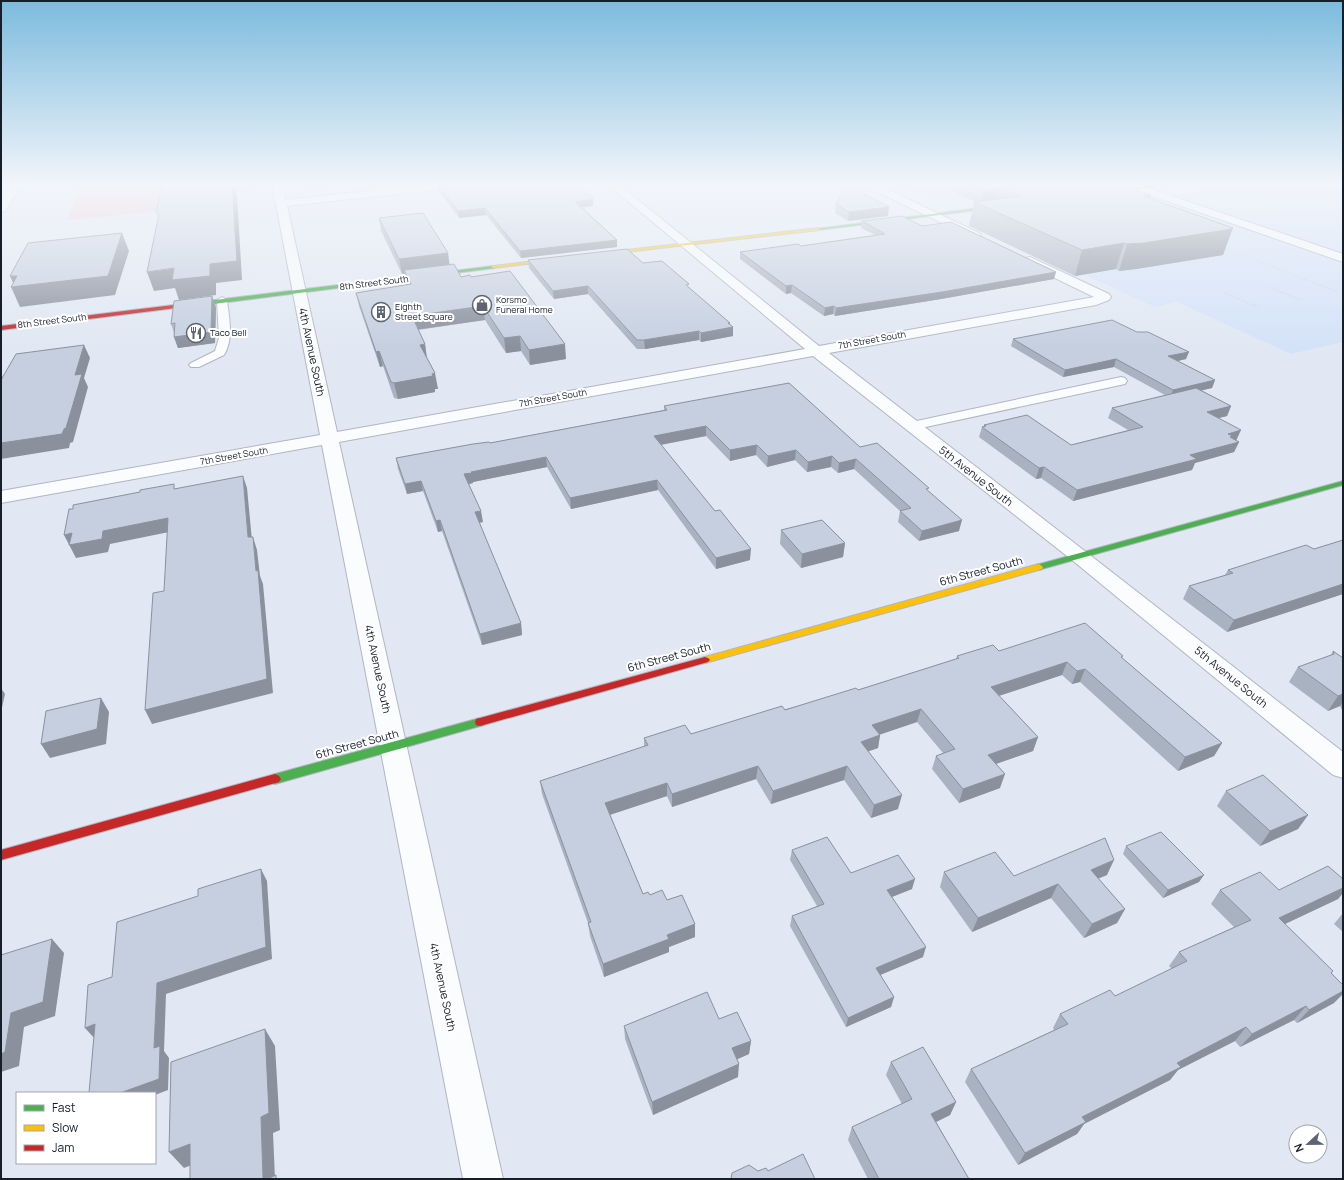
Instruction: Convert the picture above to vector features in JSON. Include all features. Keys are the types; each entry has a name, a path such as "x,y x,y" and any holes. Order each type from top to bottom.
{"main road":[{"path":"591,255 687,246 750,238"},
{"name":"8th Street South","path":"1,328 568,258"},
{"name":"6th Street South","path":"1,855 1343,483"}],"street":[{"name":"4th Avenue South","path":"289,238 483,1179"},
{"name":"5th Avenue South","path":"678,238 815,350 1079,556 1343,767"},
{"path":"1285,238 1343,258"},
{"name":"7th Street South","path":"1,497 331,439 815,350 1096,301 1104,297 1019,256"}],"lane":[{"path":"194,365 220,353 225,338 222,300"},
{"path":"912,426 1121,381"}],"path":[{"path":"1218,246 1338,292"},
{"path":"1266,286 1301,300"},
{"path":"1225,293 1260,308"}],"shaded area":[{"path":"1005,238 1343,238 1343,342 1291,354 1177,302 1155,307"}],"building":[{"path":"74,238 120,238 108,276 11,287 17,276 10,276 28,243"},
{"path":"154,238 236,238 237,261 210,264 210,276 172,280 174,268 147,272"},
{"path":"389,238 439,238 448,253 399,259"},
{"path":"509,238 615,238 617,240 520,251"},
{"path":"857,238 985,238 1056,272 942,292 836,308 834,306 825,308 792,285 786,286 740,252 798,244 801,246"},
{"path":"1055,238 1175,238 1144,243 1124,243 1082,250"},
{"path":"627,249 643,263 662,261 689,284 686,285 733,327 701,333 699,331 637,340 588,286 553,291 528,260"},
{"path":"454,264 461,277 470,275 471,277 510,271 565,344 529,350 520,336 504,338 483,306 412,316 425,344 420,345 435,373 432,374 433,376 394,383 391,382 379,351 376,352 356,293 411,284 404,270"},
{"path":"212,296 211,332 174,337 175,323 171,324 174,301"},
{"path":"1112,320 1137,332 1148,332 1189,352 1168,356 1215,380 1173,390 1116,359 1065,370 1013,339"},
{"path":"84,345 75,375 82,374 66,428 62,434 1,443 1,380 16,354"},
{"path":"789,383 860,447 877,443 929,488 926,489 962,520 922,531 900,511 911,508 856,459 839,463 832,456 808,462 796,450 768,456 757,445 730,450 706,426 654,436 715,511 720,510 751,549 716,558 657,480 570,498 546,457 471,472 472,473 464,474 481,511 475,512 521,623 480,634 440,520 436,521 421,481 405,484 396,458 473,444 490,443 667,410 664,406"},
{"path":"1196,388 1231,406 1207,412 1241,430 1228,434 1233,436 1230,437 1239,442 1190,455 1197,459 1077,490 1044,467 1039,468 982,427 986,426 984,425 1027,415 1071,445 1143,427 1112,408"},
{"path":"243,476 248,537 253,537 256,571 258,570 267,679 145,710 153,593 164,591 168,518 103,531 102,539 69,545 72,533 64,535 69,509 73,509 73,505 140,492 140,490 174,484 174,489"},
{"path":"822,520 845,543 802,554 781,530"},
{"path":"1343,540 1343,584 1234,620 1189,586 1233,573 1228,570 1306,545 1314,549"},
{"path":"1085,623 1123,656 1121,657 1222,743 1185,757 1085,669 1077,671 1067,662 991,687 1038,737 988,755 1005,774 963,789 936,756 955,749 921,709 872,725 880,735 861,742 902,795 874,805 847,766 773,791 758,766 672,794 667,783 605,803 643,894 648,892 650,895 662,890 667,900 682,895 695,924 667,935 669,939 603,964 588,923 591,922 540,781 648,745 644,738 685,725 691,734 782,706 785,710 856,688 858,690 959,658 957,656 993,645 999,651"},
{"path":"1333,651 1343,658 1343,694 1338,696 1298,667 1334,654"},
{"path":"101,698 97,729 41,744 46,711"},
{"path":"1263,775 1308,815 1270,831 1226,791"},
{"path":"1161,832 1204,875 1168,890 1126,846"},
{"path":"827,837 851,873 898,855 915,879 887,890 926,947 876,968 894,997 848,1018 792,916 824,904 792,850"},
{"path":"1105,838 1114,860 1091,870 1125,909 1092,924 1058,884 978,918 944,872 995,852 1014,876"},
{"path":"1328,866 1343,879 1343,888 1279,918 1333,971 1331,973 1343,985 1343,991 1309,1010 1306,1006 1252,1034 1246,1027 1177,1063 1181,1067 1082,1117 1086,1122 1025,1153 971,1069 1068,1024 1060,1014 1110,990 1115,996 1187,961 1179,952 1251,920 1220,890 1260,872 1279,890"},
{"path":"261,869 266,947 157,983 154,1048 160,1046 159,1079 123,1092 89,1092 95,1024 85,1028 88,985 112,977 117,922 198,896 198,889"},
{"path":"52,939 43,1002 11,1013 5,1052 1,1054 1,955"},
{"path":"707,992 719,1019 737,1012 751,1041 732,1048 739,1064 652,1102 624,1026"},
{"path":"265,1029 269,1113 261,1117 263,1179 190,1179 190,1144 169,1152 171,1062"},
{"path":"923,1047 956,1102 931,1114 969,1179 879,1179 852,1127 912,1099 891,1062"},
{"path":"803,1154 815,1179 731,1179 732,1173 749,1165 758,1171 766,1168 768,1171"},
{"path":"276,1175 276,1179 267,1179"}],"traffic: fast":[{"path":"198,304 493,267"},
{"path":"1039,567 1343,483"},
{"path":"275,779 480,722"}],"traffic: slow":[{"path":"600,254 739,238"},
{"path":"493,267 558,259"},
{"path":"705,660 1039,567"}],"traffic: jam":[{"path":"1,328 198,304"},
{"path":"480,722 705,660"},
{"path":"1,855 275,779"}],"place":[{"name":"Korsmo Funeral Home","path":"482,305"},
{"name":"Eighth Street Square","path":"381,312"},
{"name":"Taco Bell","path":"196,333"}]}
